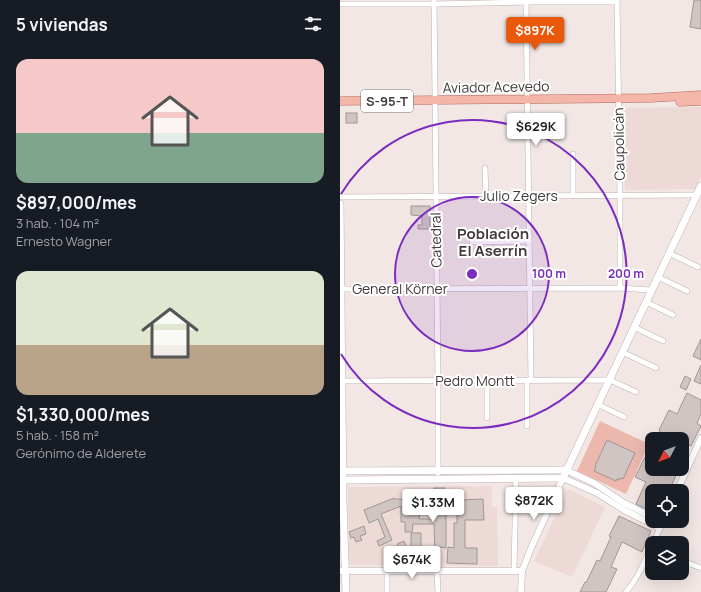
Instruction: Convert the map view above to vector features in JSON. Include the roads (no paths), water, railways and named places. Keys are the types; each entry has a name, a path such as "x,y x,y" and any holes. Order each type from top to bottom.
{"main road":[{"name":"Aviador Acevedo","path":"651,98 670,102 692,102 700,98"},
{"name":"Aviador Acevedo","path":"340,101 700,98"},
{"path":"341,480 563,478 701,186"},
{"path":"340,204 341,480 343,571 346,592"},
{"path":"341,471 566,470"}],"street":[{"path":"526,1 530,288 527,426"},
{"path":"340,4 617,1"},
{"name":"Caupolicán","path":"617,1 620,288"},
{"name":"Catedral","path":"434,2 438,480"},
{"path":"573,154 573,195"},
{"path":"485,168 486,196"},
{"name":"Julio Zegers","path":"340,197 697,195"},
{"path":"472,242 529,241"},
{"path":"669,253 698,267"},
{"path":"658,277 687,291"},
{"name":"General Körner","path":"340,288 620,288 651,290"},
{"path":"646,302 673,316"},
{"path":"634,326 663,342"},
{"path":"622,352 656,368"},
{"path":"487,380 487,418"},
{"path":"610,380 636,392"},
{"name":"Pedro Montt","path":"341,381 610,380"},
{"path":"597,404 624,417"},
{"path":"680,484 701,438"},
{"path":"566,470 594,483 624,503 645,514"},
{"path":"514,571 516,478"},
{"path":"521,592 522,571 563,478 597,494 624,510 645,517"},
{"path":"626,592 645,561"},
{"path":"689,564 701,568"},
{"path":"343,571 522,571"},
{"path":"387,571 387,592"},
{"path":"437,571 438,592"}],"district":[{"name":"Población El Aserrín","path":"493,242"}]}
